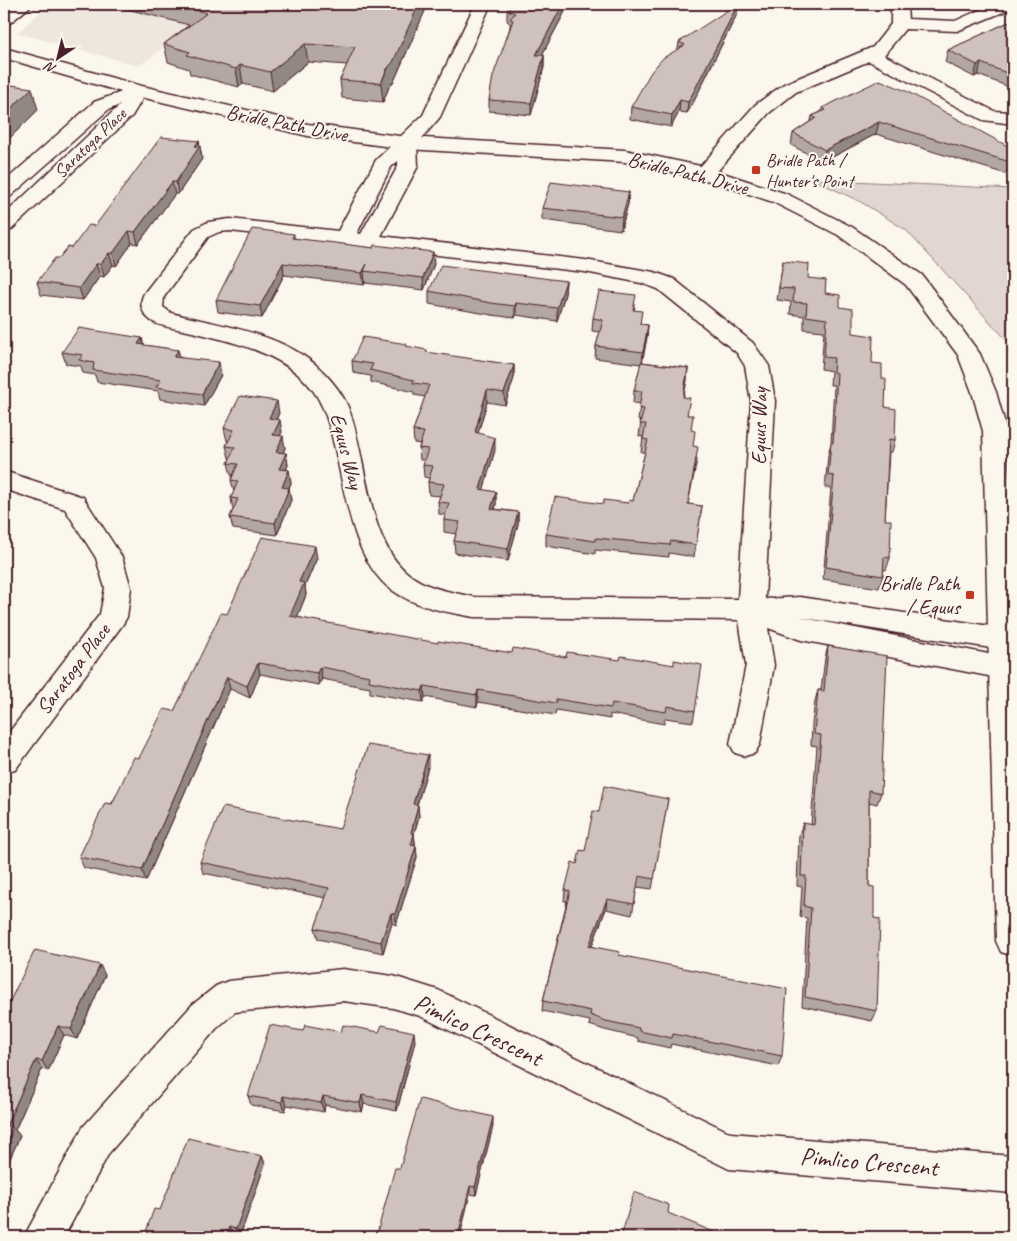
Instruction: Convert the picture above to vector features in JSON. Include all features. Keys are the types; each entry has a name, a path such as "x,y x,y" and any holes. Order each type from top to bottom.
{"street":[{"path":"4,20 24,4"},
{"path":"345,236 383,164 407,143 431,117 483,4"},
{"path":"705,173 762,109 790,88 879,50 900,24 899,8 895,4"},
{"path":"900,24 957,26 1007,4"},
{"name":"Bridle Path Drive","path":"4,53 138,91 308,130 407,143 625,156 705,173 780,198 845,231 914,280 969,354 984,392 995,430 1013,941"},
{"path":"870,54 990,116 1013,118"},
{"name":"Saratoga Place","path":"4,192 101,106 138,91"},
{"name":"Saratoga Place","path":"4,226 125,112 138,91"},
{"path":"369,239 408,166 407,143"},
{"name":"Equus Way","path":"745,744 760,665 751,610 763,401 758,366 745,348 666,284 646,277 585,266 345,236 230,225 215,226 201,233 153,296 152,309 163,318 258,344 286,355 308,370 335,405 369,536 378,559 398,582 434,600 474,608 751,610 800,607 1003,639"},
{"name":"Saratoga Place","path":"4,480 74,503 109,557 118,588 113,617 4,761"},
{"name":"Equus Way","path":"751,610 801,629 1004,668"},
{"name":"Pimlico Crescent","path":"44,1237 96,1140 204,1017 228,997 343,986 393,992 426,1001 729,1151 1013,1175"}],"shaded area":[{"path":"49,4 222,4 139,66 17,33"},
{"path":"812,179 1013,189 1013,347 906,230 861,202"}],"building":[{"path":"173,4 419,4 393,62 387,69 381,83 340,80 355,47 305,44 270,72 240,65 236,69 187,55 190,52 164,44 207,13"},
{"path":"515,4 563,4 536,55 544,55 531,103 489,100 493,76 513,20 510,19 515,13 507,10"},
{"path":"737,4 688,102 680,100 672,115 631,107 651,72 663,58 685,45 679,42"},
{"path":"1013,20 1012,75 981,63 977,65 948,50"},
{"path":"880,80 906,91 1013,149 1010,162 879,122 825,150 793,133 816,118 812,116 826,110 822,108"},
{"path":"4,84 32,88 4,115"},
{"path":"161,137 199,141 195,146 199,147 176,182 172,182 135,232 129,231 113,253 109,253 101,264 96,264 79,288 37,282 55,258 59,258 68,247 72,248 89,225 95,226"},
{"path":"551,182 629,192 622,217 542,208"},
{"path":"252,229 294,234 292,238 374,248 375,245 433,252 423,278 364,271 367,264 362,273 283,263 260,306 216,300"},
{"path":"783,261 809,264 808,278 826,280 825,293 840,295 840,307 853,309 853,333 873,336 872,363 882,364 882,378 886,379 885,407 896,409 895,440 889,439 885,520 891,520 890,558 884,557 883,576 826,567 834,476 828,475 831,443 833,443 837,373 833,372 834,358 824,357 827,319 806,316 807,303 793,302 794,289 779,288"},
{"path":"441,265 566,281 557,308 516,303 515,306 491,303 429,291"},
{"path":"599,291 636,295 633,310 642,311 640,324 648,325 643,352 596,346 603,320 593,318"},
{"path":"79,328 142,338 138,344 178,350 174,357 219,362 202,394 156,387 161,380 93,370 94,363 79,360 83,355 62,352"},
{"path":"363,337 407,344 406,346 427,350 426,352 514,365 504,393 487,390 475,432 495,438 480,489 496,492 491,509 518,512 508,549 454,541 460,522 444,520 449,503 438,502 444,484 428,482 433,466 423,465 428,449 419,448 424,432 413,431 429,385 413,383 414,380 370,370 373,364 352,361"},
{"path":"641,362 688,368 683,397 690,398 687,415 693,415 691,430 695,431 693,446 698,447 688,504 702,506 696,545 671,541 670,545 596,538 595,541 546,534 555,497 603,504 604,500 628,503 629,500 633,501 648,440 643,439 646,424 640,424 644,409 639,408 642,391 634,391"},
{"path":"240,396 277,401 269,418 280,420 273,435 283,436 276,452 286,453 279,469 289,470 282,487 289,488 275,523 230,517 238,499 231,498 238,481 231,480 238,464 228,463 235,447 226,446 234,430 224,428"},
{"path":"262,537 315,546 299,582 304,583 290,616 438,643 438,641 512,653 513,648 566,657 567,652 620,660 621,656 674,665 674,660 702,665 695,711 667,706 666,712 612,703 611,708 556,699 556,703 478,690 477,695 424,686 422,691 369,681 370,676 320,667 317,673 258,663 247,686 227,677 142,870 79,857 105,803 112,804 134,757 139,758 164,709 174,711 221,613 227,614"},
{"path":"828,646 887,656 881,793 869,790 869,886 874,887 874,918 880,919 877,1011 805,997 811,908 804,906 806,876 801,876 803,823 814,825 821,735 814,734 818,690 824,691"},
{"path":"368,745 428,755 413,804 418,805 411,833 414,834 411,845 416,846 395,914 391,913 381,942 315,928 329,888 200,862 223,807 340,829"},
{"path":"604,786 668,799 654,879 639,876 634,904 607,899 589,946 620,952 619,955 787,989 782,1056 673,1034 672,1038 639,1031 639,1028 606,1021 590,1015 591,1011 543,1001 570,891 565,890 572,862 577,864 580,850 585,851 593,811 599,812"},
{"path":"35,950 100,965 71,1029 58,1026 42,1061 36,1060 6,1126 13,1128 4,1147 4,1013"},
{"path":"270,1025 303,1031 305,1025 341,1032 343,1025 379,1032 382,1025 414,1032 396,1102 362,1095 360,1103 323,1096 321,1103 283,1096 282,1102 248,1096"},
{"path":"420,1099 493,1117 475,1187 470,1186 458,1237 376,1237 395,1168 400,1168"},
{"path":"188,1138 262,1156 236,1229 229,1227 226,1237 144,1237 154,1209 160,1210"},
{"path":"634,1192 669,1205 668,1213 726,1237 621,1237"}],"place":[{"name":"Bridle Path / Hunter's Point","path":"756,170"},
{"name":"Bridle Path / Equus","path":"970,595"}]}
